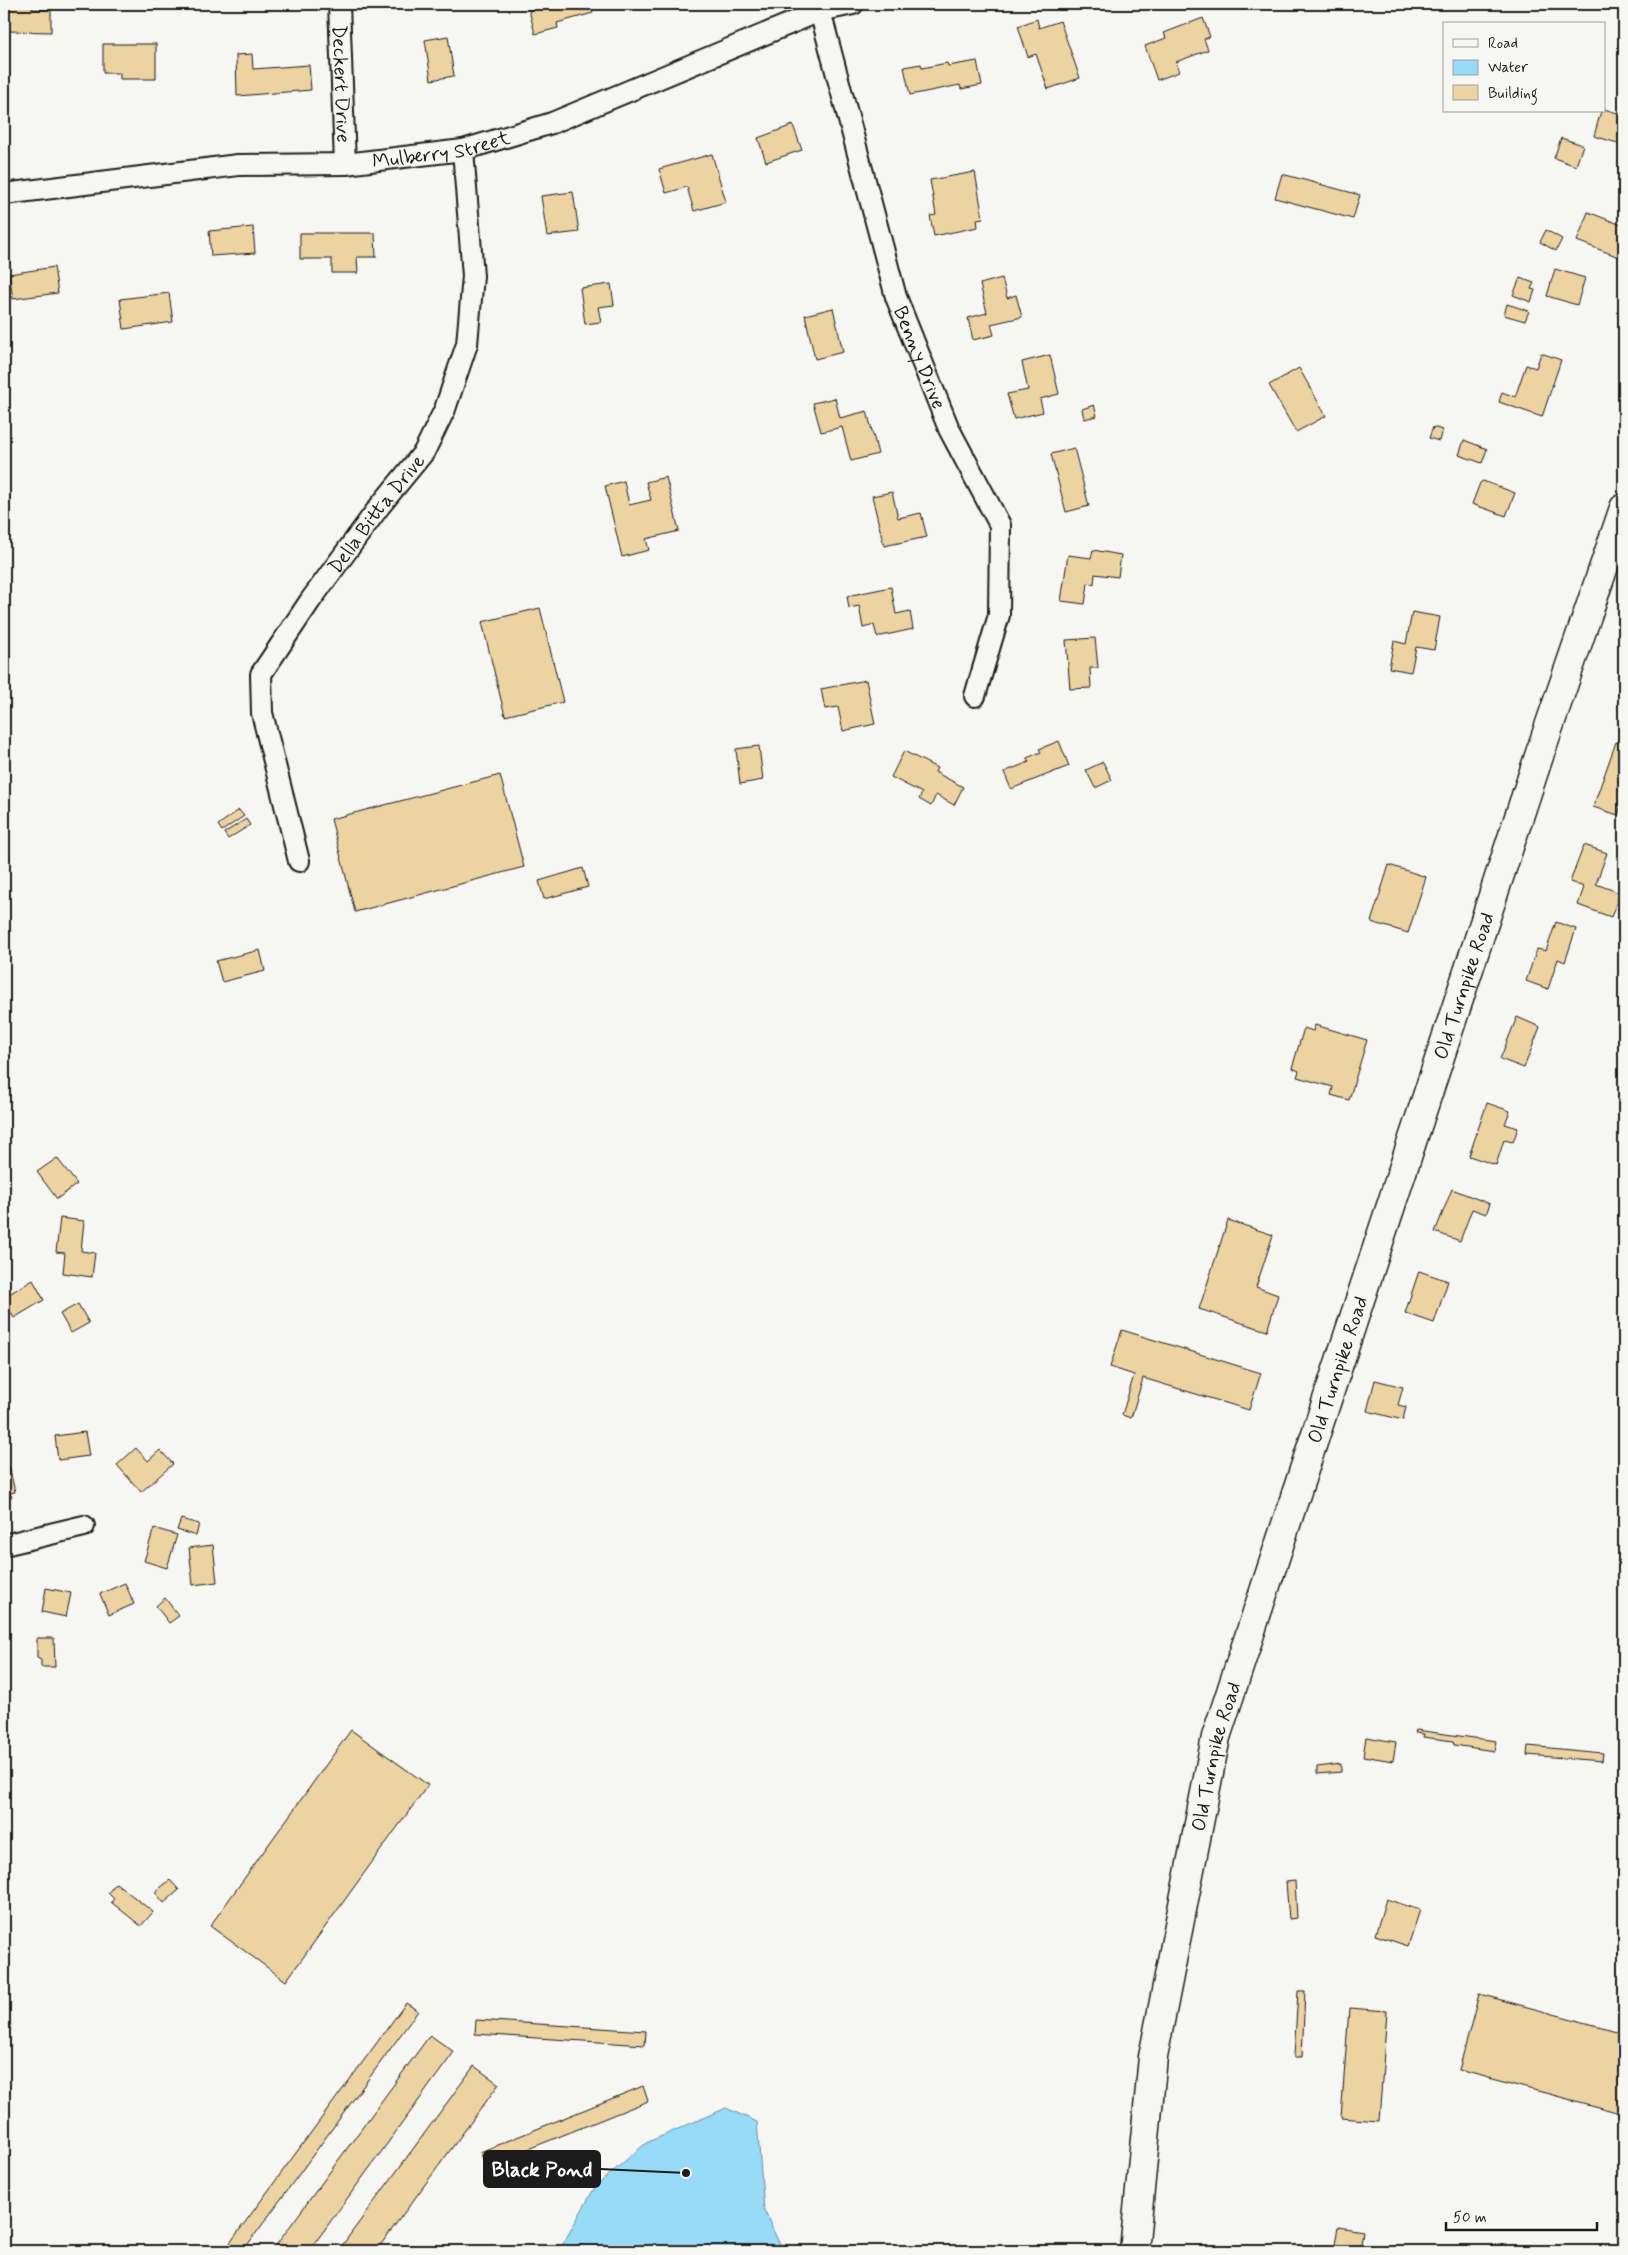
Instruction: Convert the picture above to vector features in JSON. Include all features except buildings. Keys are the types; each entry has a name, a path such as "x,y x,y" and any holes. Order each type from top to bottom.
{"main road":[{"name":"Old Turnpike Road","path":"1134,2251 1153,2056 1216,1737 1540,753 1624,508"}],"street":[{"name":"Deckert Drive","path":"339,4 344,164"},
{"name":"Mulberry Street","path":"4,194 238,165 344,164 463,150 552,123 820,11 853,4"},
{"name":"Benny Drive","path":"820,11 896,296 949,429 1000,525 999,615 975,696"},
{"name":"Della Bitta Drive","path":"298,861 262,714 261,674 350,546 424,452 445,408 467,344 473,276 463,150"},
{"path":"4,1545 84,1526"}],"water":[{"path":"726,2108 757,2122 764,2210 779,2243 796,2251 559,2251 595,2187 646,2143"}],"place":[{"name":"Black Pond","path":"686,2173"}]}
